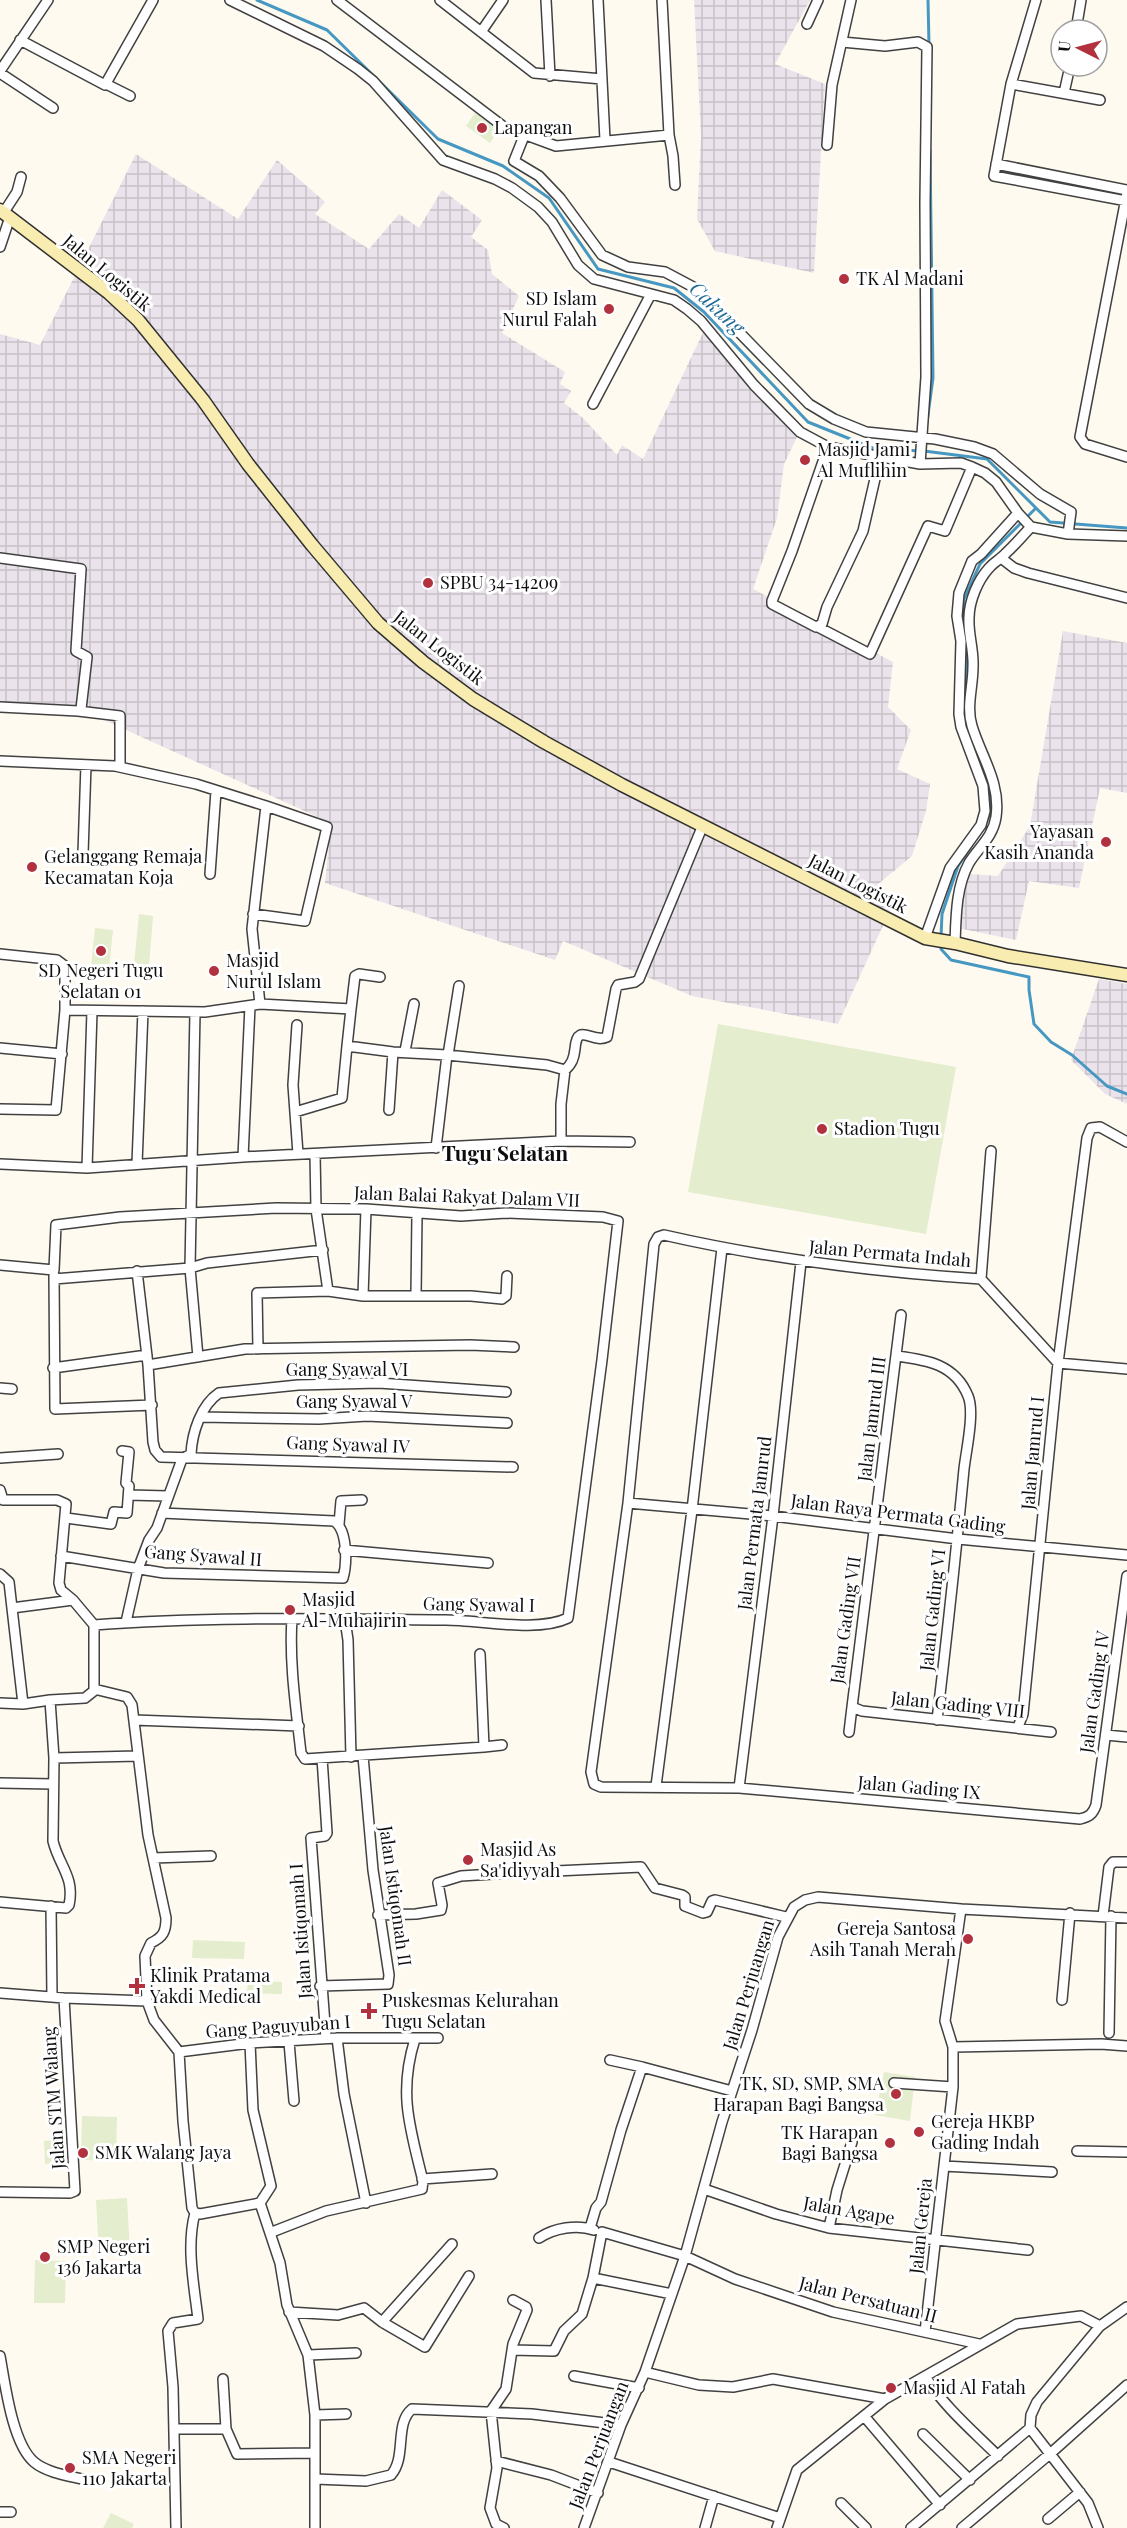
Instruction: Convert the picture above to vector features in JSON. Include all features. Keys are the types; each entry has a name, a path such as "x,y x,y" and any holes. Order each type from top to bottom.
{"main road":[{"name":"Jalan Logistik","path":"5,213 109,293 138,320 203,400 248,465 286,513 378,623 473,699 622,785 928,939 1008,956 1127,975"}],"street":[{"path":"48,0 0,72 53,108"},
{"path":"106,85 153,0"},
{"path":"230,0 324,46 358,69 389,98 443,160 495,179 538,207 552,222 578,265 594,279 674,300 702,321 747,377 800,432 828,447 880,457 961,463 972,467 996,482 1018,513 1031,526 1068,533 1127,536"},
{"path":"337,0 504,127 524,136 556,146 669,135"},
{"path":"440,0 534,73 602,79"},
{"path":"481,32 503,0"},
{"path":"546,0 550,76"},
{"path":"598,0 605,140"},
{"path":"663,0 663,48 675,185"},
{"path":"807,24 818,0"},
{"path":"827,145 830,99 851,0"},
{"path":"1036,0 1011,84 994,176 1127,196 1094,368 1080,426 1080,437 1085,444 1127,457"},
{"path":"1078,18 1081,0"},
{"path":"20,40 129,96"},
{"path":"842,42 885,46 896,43 922,43 927,47 926,377 920,461"},
{"path":"1064,93 1067,78"},
{"path":"1011,84 1100,100"},
{"path":"524,136 514,161 539,176 560,198 602,255 628,267 665,272 697,290 809,404 834,419 866,432 935,439 974,447 993,454 1040,494 1071,512 1072,518 1068,533"},
{"path":"0,247 5,213 17,192 21,177"},
{"path":"593,404 651,294"},
{"path":"828,447 772,604 870,654 928,526 945,531 972,467"},
{"path":"818,627 822,624 827,607 863,531 880,457"},
{"path":"928,939 950,868 981,825 985,811 982,786 961,727 959,714 961,641 957,616 959,593 972,561 1018,513"},
{"path":"950,942 963,879 970,863 993,830 997,801 993,780 975,736 969,714 974,652 968,619 973,596 981,579 1031,526"},
{"path":"0,558 81,569 76,651 87,658 80,710"},
{"path":"1001,558 1014,568 1028,573 1127,598"},
{"path":"0,707 80,710 120,716 120,767"},
{"path":"0,761 120,767 216,791 327,827 305,921 253,914"},
{"path":"83,853 86,765"},
{"path":"210,874 216,791"},
{"path":"260,1004 252,929 266,806"},
{"path":"561,1141 561,1104 565,1070 573,1060 575,1039 585,1034 600,1039 607,1037 616,989 618,985 639,979 703,825"},
{"path":"0,954 57,960 65,966 65,1010 56,1110 0,1109"},
{"path":"295,1112 342,1098 356,976 359,974 380,977"},
{"path":"436,1148 459,986"},
{"path":"65,1010 195,1012 260,1004 351,1009"},
{"path":"405,1051 414,1004"},
{"path":"243,1157 250,1006"},
{"path":"87,1168 92,1011"},
{"path":"137,1164 143,1011"},
{"path":"195,1012 190,1268 198,1357"},
{"path":"297,1025 293,1071 298,1154"},
{"path":"347,1046 547,1065 565,1070"},
{"path":"0,1048 62,1054"},
{"path":"389,1110 393,1052"},
{"name":"Jalan Jamrud I","path":"1018,1727 1022,1719 1058,1363 1087,1138 1091,1128 1100,1127 1127,1142"},
{"path":"0,1164 87,1168 243,1157 561,1141 630,1142"},
{"path":"981,1279 992,1151"},
{"path":"315,1154 316,1209 328,1291"},
{"name":"Jalan Balai Rakyat Dalam VII","path":"54,1274 56,1224 120,1217 276,1208 366,1209 461,1216 506,1213 616,1219"},
{"path":"363,1296 366,1209"},
{"path":"416,1295 417,1214"},
{"name":"Gang Syawal I","path":"94,1625 126,1622 292,1618 449,1620 531,1624 561,1621 569,1617 616,1249 618,1227 616,1219"},
{"path":"628,1503 654,1244 658,1237 664,1235 723,1248 656,1786"},
{"name":"Jalan Permata Indah","path":"723,1248 801,1262 900,1274 981,1279 1058,1363"},
{"path":"0,1265 54,1274 137,1271 190,1268 207,1263 323,1250"},
{"name":"Jalan Permata Jamrud","path":"739,1788 773,1516 801,1262"},
{"name":"Gang Syawal IV","path":"137,1271 155,1450 161,1457 513,1467"},
{"path":"54,1274 55,1409 152,1405"},
{"path":"258,1349 256,1293 328,1291 363,1296 416,1295 502,1299 506,1296 507,1276"},
{"name":"Jalan Jamrud III","path":"876,1527 901,1315"},
{"path":"148,1365 258,1349 470,1345 514,1347"},
{"path":"53,1368 147,1355"},
{"name":"Jalan Gading VI","path":"897,1356 929,1360 941,1366 953,1375 969,1399 957,1539 937,1720"},
{"path":"1058,1363 1127,1369"},
{"name":"Gang Syawal VI","path":"126,1622 138,1569 182,1459 191,1454 192,1437 201,1417 212,1398 219,1393 298,1384 379,1383 506,1392"},
{"path":"0,1388 12,1389"},
{"name":"Gang Syawal V","path":"201,1417 319,1419 367,1416 507,1423"},
{"path":"66,1518 111,1524 114,1512 127,1513 129,1486 126,1483 129,1452 122,1451"},
{"path":"0,1458 58,1454"},
{"path":"0,1490 2,1503 61,1501 67,1507 60,1587 94,1625 95,1690"},
{"path":"129,1495 167,1496"},
{"path":"362,1500 341,1501 340,1526 344,1550 488,1563"},
{"name":"Jalan Raya Permata Gading","path":"628,1503 773,1516 876,1527 957,1539 1127,1555"},
{"name":"Jalan Gading IX","path":"628,1503 591,1772 594,1784 601,1787 739,1788 1080,1819 1093,1812"},
{"path":"162,1513 334,1521 340,1526"},
{"name":"Jalan Gading VII","path":"862,1711 852,1707 876,1527"},
{"name":"Gang Syawal II","path":"61,1556 164,1573 343,1578 344,1550"},
{"path":"0,1574 9,1582 23,1704"},
{"name":"Jalan Gading IV","path":"1093,1812 1106,1735 1127,1576"},
{"path":"12,1608 73,1600"},
{"path":"292,1618 290,1646 298,1726 302,1756 305,1759 351,1758 502,1745"},
{"path":"345,1620 348,1640 351,1758"},
{"path":"480,1654 483,1747"},
{"path":"0,1703 23,1704 85,1698 95,1690"},
{"path":"95,1690 131,1700 153,1858 166,1929 161,1938 147,1948 147,2001 154,2020 179,2052 183,2121 192,2208 195,2213 192,2225 192,2275 198,2319 173,2323 169,2328 173,2386 176,2528"},
{"path":"0,1902 67,1908 71,1893 70,1881 56,1854 53,1841 54,1758 50,1700"},
{"path":"849,1732 852,1707"},
{"name":"Jalan Gading VIII","path":"862,1711 1051,1732"},
{"path":"134,1720 298,1726"},
{"path":"1106,1735 1127,1737"},
{"path":"54,1758 138,1756"},
{"name":"Jalan Istiqomah II","path":"320,1986 388,1984 387,1962 378,1915 363,1756"},
{"name":"Jalan Istiqomah I","path":"322,1758 327,1833 325,1836 311,1838 320,1986 326,2038"},
{"path":"0,1784 53,1784"},
{"path":"153,1858 211,1856"},
{"path":"1108,2032 1109,1867 1113,1862 1127,1862"},
{"path":"378,1915 416,1914 441,1910 438,1883 461,1876 641,1867 656,1888 682,1895 685,1897 685,1906 703,1913 707,1912 712,1901 715,1900 786,1917"},
{"name":"Jalan Perjuangan","path":"584,2528 621,2425 645,2372 685,2256 778,1937 786,1917 794,1907 805,1900 818,1897 961,1909 1070,1913 1127,1918"},
{"path":"51,1906 52,1997"},
{"name":"Jalan Gereja","path":"926,2332 953,2087 953,2047 945,2021 961,1909"},
{"path":"1062,2000 1070,1913"},
{"path":"0,1993 147,2001"},
{"name":"Jalan STM Walang","path":"0,2192 38,2194 75,2191 64,1998"},
{"name":"Gang Paguyuban I","path":"179,2052 250,2043 326,2038 438,2038"},
{"path":"336,2038 344,2094 366,2203"},
{"path":"272,2232 327,2211 422,2189 422,2179 408,2119 405,2091 409,2056 415,2038"},
{"path":"289,2042 294,2102"},
{"path":"195,2213 260,2203 271,2186 253,2110 250,2043"},
{"path":"953,2047 1101,2044 1127,2046"},
{"path":"610,2060 732,2091"},
{"path":"539,2238 560,2229 590,2228 596,2208 601,2202 642,2067"},
{"path":"894,2083 953,2087"},
{"path":"829,2228 837,2190 852,2142"},
{"path":"1077,2151 1127,2152"},
{"path":"944,2166 1052,2172"},
{"path":"422,2179 492,2174"},
{"name":"Jalan Agape","path":"704,2189 776,2214 829,2228 1028,2250"},
{"path":"260,2203 272,2232 290,2312 308,2355 315,2415 315,2528"},
{"name":"Jalan Persatuan II","path":"590,2228 685,2256 735,2279 833,2312 979,2344"},
{"path":"512,2350 554,2351 564,2331 582,2313 593,2278 602,2232"},
{"path":"382,2322 452,2244"},
{"path":"290,2312 338,2315 364,2308 382,2322 425,2347 469,2276"},
{"path":"593,2278 672,2294"},
{"path":"502,2528 496,2524 490,2508 496,2461 491,2411 503,2395 509,2381 512,2350 527,2309 513,2300"},
{"path":"911,2528 1030,2428 1031,2415 1037,2402 1100,2326 1127,2307"},
{"path":"609,2462 714,2496 779,2523 797,2470 885,2399 963,2357 979,2344 1017,2324 1081,2316 1100,2326"},
{"path":"308,2355 357,2353"},
{"path":"0,2356 14,2425 33,2462 46,2469 86,2481"},
{"path":"645,2372 699,2385 733,2387 772,2379 885,2399"},
{"path":"574,2376 639,2388"},
{"path":"925,2376 950,2408 999,2456"},
{"path":"224,2379 226,2428 235,2452 239,2455 315,2453"},
{"path":"962,2528 1127,2385"},
{"path":"315,2479 366,2481 391,2475 397,2466 405,2417 412,2409 491,2411 578,2418 621,2425"},
{"path":"315,2415 346,2414"},
{"path":"864,2416 940,2505"},
{"path":"174,2429 226,2428"},
{"path":"1030,2428 1080,2492 1098,2528"},
{"path":"923,2434 970,2480"},
{"path":"496,2461 551,2475 598,2493"},
{"path":"1048,2519 1080,2492"},
{"path":"705,2528 714,2496"},
{"path":"841,2503 866,2528"},
{"path":"0,2512 11,2512"}],"shaded area":[{"path":"694,0 810,0 775,64 825,84 814,273 715,251 697,219 701,136"},
{"path":"136,154 238,219 277,160 325,202 315,214 369,249 399,214 419,228 442,190 482,220 471,237 488,250 492,274 519,296 502,333 565,372 560,384 571,391 564,403 583,418 617,455 622,445 643,459 707,324 800,431 784,464 777,518 753,589 893,662 888,707 911,730 897,769 930,784 926,811 912,856 865,895 891,908 838,1024 692,996 563,941 555,960 325,883 331,823 82,710 0,706 0,334 40,345"},
{"path":"1063,631 1127,643 1127,793 1100,788 1079,888 1029,881 1016,940 958,928 969,874 998,876 1030,826"},
{"path":"1099,979 1127,984 1127,1104 1105,1094 1071,1060"}],"green space":[{"name":"Lapangan","path":"475,113 499,130 490,143 466,126"},
{"path":"139,914 153,916 149,966 134,965"},
{"path":"95,928 113,930 108,978 90,976"},
{"name":"Stadion Tugu","path":"718,1024 956,1067 926,1234 688,1192"},
{"path":"193,1940 245,1942 244,1959 192,1958"},
{"path":"248,1980 282,1982 282,1994 247,1993"},
{"path":"884,2072 915,2077 910,2121 875,2115"},
{"path":"82,2116 117,2117 116,2161 81,2160"},
{"path":"65,2139 66,2162 45,2164 44,2141"},
{"path":"127,2198 130,2252 99,2254 96,2200"},
{"path":"35,2260 66,2261 65,2303 34,2303"},
{"path":"111,2513 134,2524 132,2528 103,2528"}],"waterway":[{"name":"Cakung","path":"257,0 327,30 438,139 503,166 549,198 598,269 674,288 704,312 808,422 875,449 924,451 987,459 1050,522 1127,528"},
{"path":"928,0 929,45"},
{"path":"927,422 933,378 930,150"},
{"path":"963,630 964,599 980,564 1036,508"},
{"path":"965,645 967,664 964,721 989,788 990,813 986,822"},
{"path":"941,937 942,914 958,866 982,830"},
{"path":"941,943 941,949 951,960 1029,977 1034,1024 1051,1042 1072,1055 1107,1086 1127,1094"}],"place":[{"name":"Lapangan","path":"482,128"},
{"name":"TK Al Madani","path":"844,279"},
{"name":"SD Islam Nurul Falah","path":"609,309"},
{"name":"Masjid Jami Al Muflihin","path":"805,460"},
{"name":"SPBU 34-14209","path":"428,583"},
{"name":"Yayasan Kasih Ananda","path":"1106,842"},
{"name":"Gelanggang Remaja Kecamatan Koja","path":"32,867"},
{"name":"SD Negeri Tugu Selatan 01","path":"101,951"},
{"name":"Masjid Nurul Islam","path":"214,971"},
{"name":"Stadion Tugu","path":"822,1129"},
{"name":"Masjid Al-Muhajirin","path":"290,1610"},
{"name":"Masjid As Sa'idiyyah","path":"468,1860"},
{"name":"Gereja Santosa Asih Tanah Merah","path":"968,1939"},
{"name":"Klinik Pratama Yakdi Medical","path":"137,1986"},
{"name":"Puskesmas Kelurahan Tugu Selatan","path":"369,2011"},
{"name":"TK, SD, SMP, SMA Harapan Bagi Bangsa","path":"896,2094"},
{"name":"Gereja HKBP Gading Indah","path":"919,2132"},
{"name":"TK Harapan Bagi Bangsa","path":"890,2143"},
{"name":"SMK Walang Jaya","path":"83,2153"},
{"name":"SMP Negeri 136 Jakarta","path":"45,2257"},
{"name":"Masjid Al Fatah","path":"891,2388"},
{"name":"SMA Negeri 110 Jakarta","path":"70,2468"}],"district":[{"name":"Tugu Selatan","path":"505,1154"}]}
